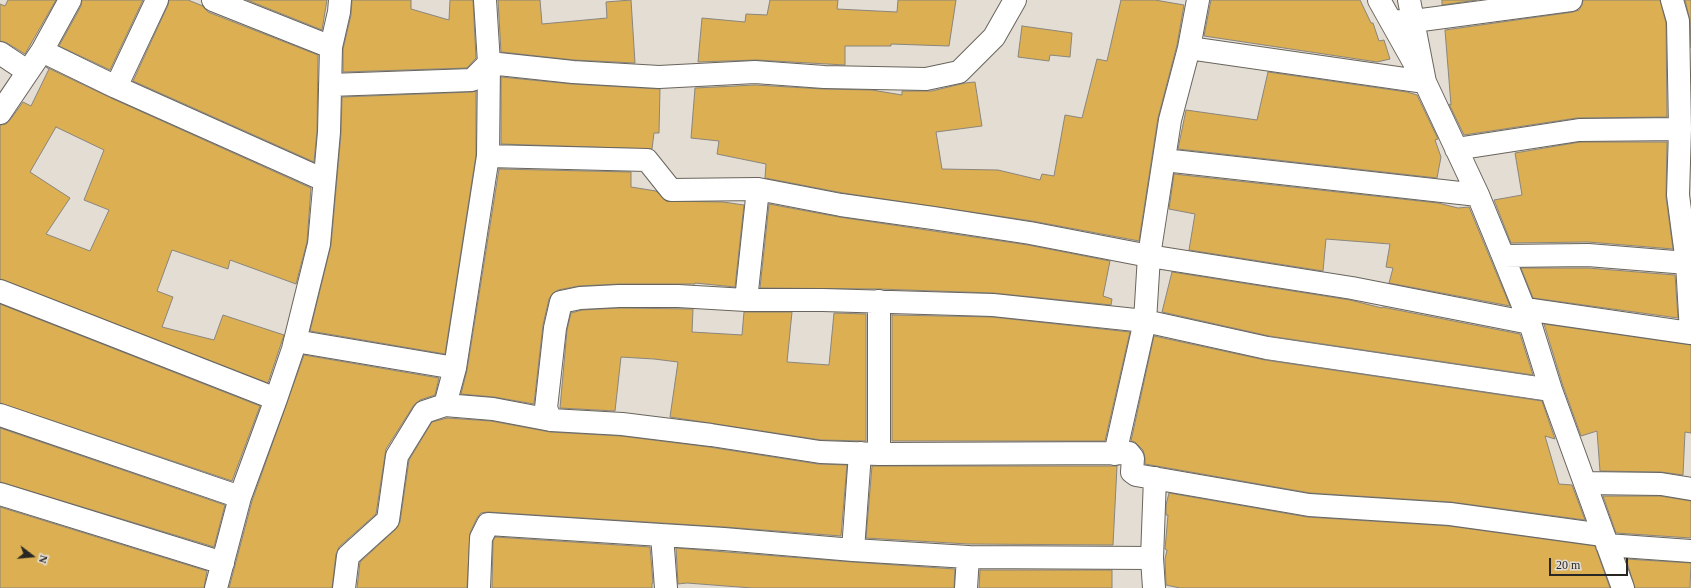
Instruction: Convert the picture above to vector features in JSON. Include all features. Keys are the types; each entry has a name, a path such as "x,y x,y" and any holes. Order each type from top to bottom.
{"street":[{"path":"0,113 42,50 70,0"},
{"path":"116,87 157,0"},
{"path":"213,0 332,47"},
{"path":"216,588 240,497 276,399 295,341 319,244 329,132 332,47 340,0"},
{"path":"445,405 455,368 488,156 489,63 485,0"},
{"path":"489,63 573,72 659,77 755,72 824,77 926,79 959,72 994,37 1015,0"},
{"path":"1115,454 1145,321 1149,256 1170,120 1198,0"},
{"path":"1379,0 1425,82 1478,195 1504,256 1528,316 1551,390 1623,588"},
{"path":"1410,0 1425,82"},
{"path":"1390,21 1414,21 1571,0"},
{"path":"488,156 647,160 671,190 758,190 841,205 1030,233 1149,256 1528,316 1691,333 1687,263 1678,195 1680,129 1678,21 1672,0"},
{"path":"1188,48 1425,82"},
{"path":"42,50 116,87 324,180"},
{"path":"0,53 27,71"},
{"path":"330,85 472,80 489,63"},
{"path":"1456,149 1579,130 1680,129"},
{"path":"1164,160 1478,195"},
{"path":"746,300 758,190"},
{"path":"1504,256 1588,255 1687,263"},
{"path":"0,291 276,399"},
{"path":"550,420 546,408 555,328 561,302 580,298 626,296 678,296 746,300 993,305 1145,321 1267,348 1551,390"},
{"path":"853,550 869,454 879,302"},
{"path":"295,341 455,368"},
{"path":"344,588 348,556 388,520 397,456 424,412 445,405 493,409 550,420 622,424 711,435 820,452 869,454 1129,453 1133,458 1132,472 1136,475 1309,505 1450,514 1605,540 1691,551"},
{"path":"0,415 240,497"},
{"path":"1154,588 1152,558 1155,478"},
{"path":"1585,483 1661,484 1691,489"},
{"path":"0,494 223,563"},
{"path":"479,588 481,538 488,524 724,538 853,550 968,557 1152,558"},
{"path":"662,535 666,588"},
{"path":"966,588 968,557"}],"building":[{"path":"8,0 56,0 25,54 7,43 0,41 0,4 5,6"},
{"path":"82,0 143,0 110,70 59,46 81,6"},
{"path":"169,0 188,0 203,6 208,12 318,55 317,131 314,162 133,81"},
{"path":"247,0 327,0 322,30"},
{"path":"352,0 411,0 411,9 449,20 450,0 473,0 476,58 467,68 343,72 343,49 351,15"},
{"path":"498,0 540,0 542,24 607,18 606,2 631,0 635,63 574,60 501,52"},
{"path":"770,0 838,0 837,9 897,12 898,0 956,0 949,46 891,44 891,46 845,46 845,65 756,60 698,62 702,18 745,22 746,14 767,15"},
{"path":"1121,0 1155,0 1184,5 1177,45 1158,118 1139,241 1032,221 843,193 765,178 766,164 717,154 719,141 691,138 695,88 755,85 872,90 902,95 902,91 932,91 975,82 982,126 936,132 942,169 998,170 1040,180 1042,174 1054,176 1065,115 1082,118 1097,59 1107,61"},
{"path":"1211,0 1360,0 1371,23 1373,23 1379,41 1384,40 1390,59 1377,62 1204,36"},
{"path":"1442,0 1477,0 1442,5"},
{"path":"1583,0 1660,0 1666,23 1667,117 1577,118 1464,135 1449,104 1451,105 1445,30 1573,12 1579,10"},
{"path":"1685,0 1691,0 1691,48 1690,21"},
{"path":"1022,26 1072,33 1070,57 1050,55 1049,61 1018,57"},
{"path":"46,67 111,98 311,188 307,242 296,284 230,260 228,269 172,250 157,291 173,297 162,327 214,340 223,315 284,335 268,383 0,279 0,125 6,124 10,120 23,102 31,106 49,69","holes":["56,127 104,150 84,200 109,210 90,251 46,234 70,198 30,172"]},
{"path":"1268,72 1407,92 1417,95 1438,139 1435,140 1441,157 1437,178 1178,149 1186,110 1257,120"},
{"path":"501,77 572,84 660,89 659,133 654,133 652,149 501,144"},
{"path":"476,91 476,155 445,354 310,331 331,245 341,133 342,97"},
{"path":"1580,142 1667,142 1666,197 1673,249 1588,242 1511,243 1494,200 1522,195 1515,153"},
{"path":"499,169 631,172 631,187 656,191 666,201 723,202 744,205 735,287 695,283 619,284 579,286 558,290 553,293 549,299 543,325 534,404 494,397 461,394 467,370"},
{"path":"1174,174 1438,203 1458,208 1469,207 1510,306 1389,283 1393,268 1386,267 1390,244 1326,239 1323,271 1189,250 1195,214 1169,209"},
{"path":"769,204 839,217 1028,245 1110,261 1103,296 1112,299 1111,305 993,293 879,289 760,288"},
{"path":"1521,268 1588,268 1675,275 1678,318 1533,298"},
{"path":"1172,272 1350,300 1382,308 1520,334 1533,375 1269,336 1162,312"},
{"path":"0,304 260,406 232,481 0,403"},
{"path":"619,308 693,309 692,332 742,335 744,312 792,312 787,362 829,365 834,313 866,314 866,441 821,440 670,417 678,362 654,359 621,357 615,411 560,408 567,330 571,313 582,310"},
{"path":"892,315 992,317 1130,332 1105,441 892,441"},
{"path":"1544,324 1691,345 1691,433 1685,432 1683,475 1661,472 1600,471 1597,431 1581,436 1563,386"},
{"path":"1154,336 1265,360 1542,401 1555,439 1545,436 1559,484 1572,485 1585,520 1451,502 1310,493 1145,464 1143,450 1135,442 1131,441"},
{"path":"304,355 439,378 435,395 420,400 414,405 386,449 376,514 339,547 336,554 332,588 229,588 252,501"},
{"path":"447,418 491,421 550,432 621,436 709,447 818,464 847,465 841,536 488,512 481,513 470,533 467,588 357,588 360,562 396,529 400,522 409,460 432,422"},
{"path":"0,428 225,505 214,547 0,482"},
{"path":"872,466 1117,466 1113,545 968,544 866,538"},
{"path":"1169,493 1307,517 1449,526 1595,546 1610,588 1180,588 1166,585 1165,559 1167,550 1165,549 1168,515 1166,515 1166,505"},
{"path":"1603,496 1660,496 1691,501 1691,538 1616,533"},
{"path":"0,507 207,571 204,588 0,588"},
{"path":"495,537 650,547 653,583 652,588 492,588 493,541"},
{"path":"676,548 955,569 954,588 752,588 687,583 678,584"},
{"path":"1626,559 1691,563 1690,588 1635,588"},
{"path":"980,570 1112,570 1112,588 979,588"}]}
